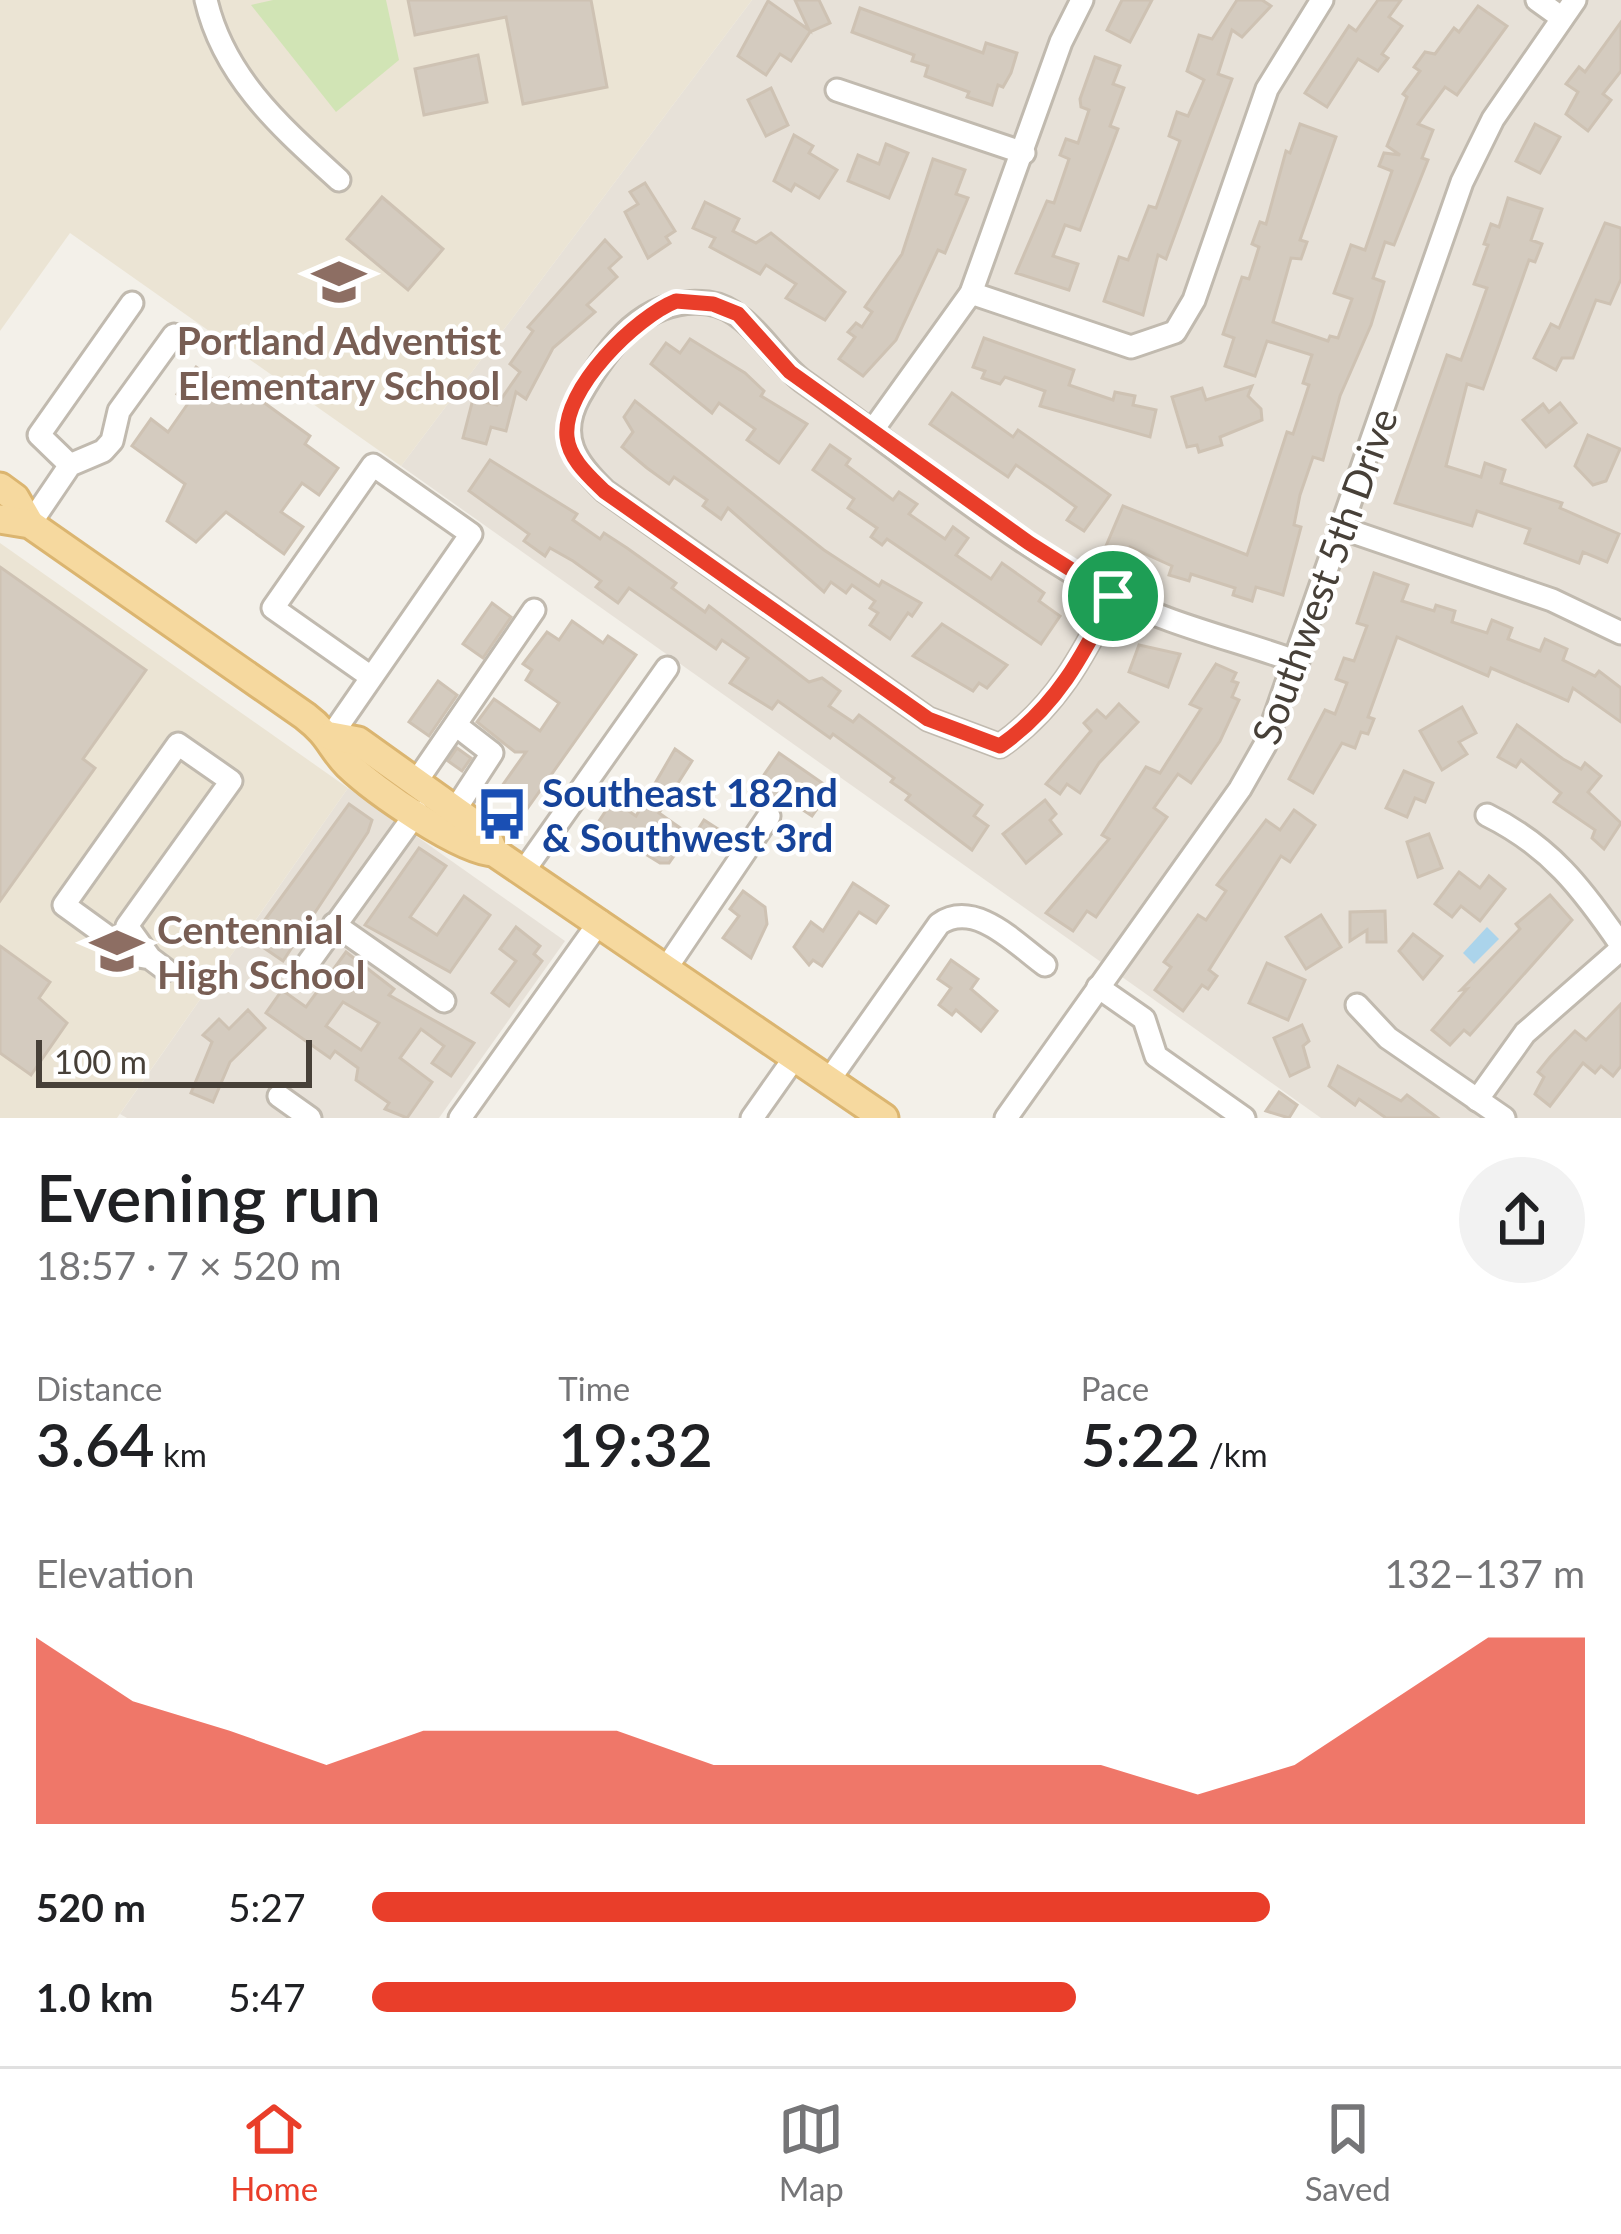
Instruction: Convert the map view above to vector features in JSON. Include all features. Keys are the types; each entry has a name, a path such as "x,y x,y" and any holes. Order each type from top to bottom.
{"main road":[{"path":"0,487 13,515 332,736 358,741 484,831 494,852 884,1118"},
{"path":"332,736 346,763 472,851 494,852"}],"street":[{"path":"206,0 230,57 259,107 339,180"},
{"path":"872,430 971,293 1061,42 1082,0"},
{"path":"971,293 1132,347 1162,340 1186,319 1267,88 1322,0"},
{"path":"1537,0 1569,9"},
{"name":"Southwest 5th Drive","path":"1006,1118 1240,789 1265,745 1298,662 1462,182 1492,118 1569,9"},
{"path":"838,90 1024,152"},
{"path":"1113,596 1086,650 1041,716 1000,746 959,734 928,719 604,491 580,466 567,437 578,399 618,340 647,313 676,301 713,304 738,314 790,372 1113,596 1298,662"},
{"path":"70,465 39,435 132,302"},
{"path":"13,515 70,465 93,457 112,441 119,411 174,335"},
{"path":"332,736 471,534 373,465 273,608 371,677"},
{"path":"1344,529 1567,605 1621,633"},
{"path":"416,782 534,610"},
{"path":"523,872 667,668"},
{"path":"454,810 492,753 457,726"},
{"path":"178,744 231,782 127,926 158,964 134,955 64,905 178,744"},
{"path":"301,973 417,812"},
{"path":"667,967 769,815"},
{"path":"1478,1100 1525,1033 1621,947 1559,860 1526,834 1487,815"},
{"path":"829,1079 939,924 951,915 965,914 984,922 1045,965"},
{"path":"460,1118 600,920"},
{"path":"334,924 444,1001"},
{"path":"1098,987 1144,1019 1156,1056 1244,1118"},
{"path":"1358,1005 1388,1038 1504,1118"},
{"path":"752,1118 795,1057"},
{"path":"279,1096 310,1118"}],"shaded area":[{"name":"Portland Adventist Elementary School","path":"0,0 752,0 401,466 70,233 0,331"},
{"path":"752,0 1621,0 1621,1118 1321,1118 401,466"},
{"name":"Centennial High School","path":"0,543 348,788 117,1118 0,1118"},
{"path":"348,788 565,941 439,1118 127,1118 120,1114"}],"green space":[{"path":"273,0 386,0 399,60 336,112 251,5"}],"water":[{"path":"1487,927 1499,939 1474,964 1463,953"}],"building":[{"path":"408,0 591,0 607,87 523,104 506,17 415,35"},
{"path":"795,0 819,0 830,23 810,32 791,61 780,54 766,75 738,56 768,1 809,30"},
{"path":"1122,0 1152,0 1130,42 1107,30"},
{"path":"1237,0 1262,0 1271,6 1242,37 1232,30 1218,74 1232,79 1166,259 1158,255 1143,315 1104,301 1119,257 1128,260 1149,206 1156,208 1180,141 1169,136 1177,112 1188,116 1204,80 1187,71 1199,35 1212,39"},
{"path":"1378,0 1401,0 1389,17 1402,26 1382,54 1388,58 1378,71 1358,59 1327,107 1305,93 1349,26 1356,31"},
{"path":"1478,6 1507,26 1457,95 1445,87 1418,124 1433,130 1422,158 1428,160 1394,245 1385,242 1373,278 1384,282 1371,325 1340,396 1323,460 1313,457 1300,495 1294,525 1301,527 1283,595 1256,587 1252,601 1233,595 1235,588 1191,574 1189,581 1169,575 1172,566 1130,547 1126,555 1106,546 1123,506 1247,555 1287,432 1293,434 1309,385 1303,383 1312,355 1267,341 1255,376 1225,366 1234,338 1223,334 1242,277 1249,279 1259,247 1252,244 1260,222 1266,224 1286,151 1290,153 1300,124 1336,137 1300,240 1307,242 1301,259 1291,258 1273,322 1328,341 1330,336 1338,338 1352,299 1334,293 1351,245 1365,250 1392,171 1379,166 1384,153 1400,155 1387,146 1407,97 1403,94 1420,71 1414,67 1425,52 1435,54 1454,28 1459,32"},
{"path":"860,8 983,53 986,43 1017,53 1011,73 1003,87 998,85 992,105 967,97 969,92 925,76 928,66 912,61 914,55 852,32"},
{"path":"1621,22 1621,71 1603,94 1611,100 1588,131 1566,114 1578,92 1566,84 1579,67 1585,72"},
{"path":"478,55 487,102 424,115 415,69"},
{"path":"1095,57 1120,66 1113,84 1124,88 1110,126 1118,129 1080,230 1065,225 1053,256 1078,264 1069,290 1016,273 1047,201 1054,203 1069,159 1060,155 1066,139 1078,143 1089,110 1081,107 1080,99"},
{"path":"771,88 788,125 766,136 748,100"},
{"path":"1535,124 1560,137 1540,173 1516,161"},
{"path":"794,135 813,146 809,153 837,170 819,198 795,184 791,191 774,181"},
{"path":"886,144 908,153 889,198 848,181 858,155 879,164"},
{"path":"933,159 965,170 956,194 968,198 945,253 938,250 896,340 863,376 839,359 855,337 848,332 856,323 862,327 872,312 865,307 902,254"},
{"path":"645,183 675,231 666,237 670,243 648,258 625,212 638,204 630,192"},
{"path":"382,197 443,249 408,290 347,239"},
{"path":"1508,198 1542,209 1531,240 1542,244 1535,262 1529,260 1483,389 1467,384 1446,466 1481,477 1485,463 1505,470 1501,483 1562,503 1560,508 1619,534 1607,562 1583,552 1579,563 1525,543 1530,529 1477,511 1472,526 1395,503 1447,355 1461,360 1487,288 1474,284 1488,245 1484,244 1491,224 1499,227"},
{"path":"705,202 739,219 733,231 756,243 771,233 845,292 825,320 786,298 796,284 766,265 760,274 710,247 715,238 693,228"},
{"path":"1605,223 1621,228 1621,279 1610,304 1596,300 1573,358 1562,358 1556,370 1534,358 1551,324 1559,328"},
{"path":"605,240 621,257 609,268 617,277 587,305 595,312 553,348 526,399 516,392 506,431 491,427 486,444 463,438 473,399 497,405 520,372 510,364 533,331 528,327"},
{"path":"984,338 1074,370 1069,385 1113,400 1115,392 1135,396 1133,405 1156,410 1150,437 1040,406 1045,391 1005,377 1000,384 982,378 985,371 973,367"},
{"path":"690,339 745,373 764,391 761,396 807,424 779,463 747,440 755,429 719,403 712,413 651,364 666,343 680,353"},
{"path":"196,367 223,387 230,378 310,436 305,444 338,468 319,495 302,483 281,512 303,527 284,554 226,512 196,542 167,521 185,484 132,446 151,419 168,432 189,402 177,394"},
{"path":"1252,386 1248,396 1261,409 1262,420 1220,437 1222,445 1199,452 1197,445 1187,447 1172,397 1202,388 1206,400"},
{"path":"952,393 1013,437 1018,430 1110,495 1084,531 1067,520 1076,507 1051,489 1016,465 1008,477 930,424"},
{"path":"635,401 824,550 879,586 882,581 921,603 912,616 908,613 890,639 870,625 878,613 870,608 875,601 852,585 846,593 831,582 824,592 728,508 721,519 703,506 707,500 674,477 669,484 647,468 622,447 633,432 624,417"},
{"path":"1560,403 1576,423 1546,447 1523,420 1543,404 1549,412"},
{"path":"1588,435 1620,449 1606,481 1593,485 1575,466"},
{"path":"830,445 850,459 846,465 893,500 899,492 917,504 909,514 945,539 953,527 968,538 956,555 991,579 1002,563 1044,593 1039,601 1060,616 1041,644 887,539 882,545 871,537 877,528 848,508 854,499 813,470"},
{"path":"490,460 577,514 573,520 600,539 604,533 627,548 676,583 672,588 705,612 709,606 809,682 822,678 840,691 829,706 853,722 859,715 982,805 974,816 988,826 972,850 906,800 910,795 891,782 894,778 833,734 830,738 778,701 772,709 730,683 748,658 722,640 716,649 629,588 618,603 596,587 601,581 573,561 550,548 545,556 524,541 529,534 469,491"},
{"path":"0,567 146,670 83,759 95,768 0,901"},
{"path":"1374,573 1408,585 1402,601 1434,611 1436,605 1455,611 1452,622 1487,633 1492,620 1512,628 1508,639 1540,651 1545,639 1567,649 1563,660 1595,676 1599,671 1621,688 1621,722 1573,688 1568,701 1491,668 1488,676 1397,637 1368,717 1374,719 1368,734 1361,732 1355,748 1342,743 1313,793 1289,779 1325,710 1335,714 1347,683 1336,679 1344,658 1354,661 1367,626 1357,623"},
{"path":"492,603 511,617 483,658 463,644"},
{"path":"572,621 603,643 608,636 636,655 527,809 499,790 526,752 515,752 477,722 494,699 540,731 559,703 526,680 532,670 523,664 547,632 559,640"},
{"path":"942,624 1007,665 987,688 979,683 973,691 913,656"},
{"path":"1139,645 1180,654 1168,687 1129,672"},
{"path":"1216,664 1236,673 1232,681 1238,683 1232,697 1239,700 1220,741 1191,783 1178,774 1154,808 1167,817 1096,917 1087,911 1073,931 1046,913 1109,839 1102,835 1146,767 1160,773 1201,709 1190,704"},
{"path":"438,681 457,695 429,736 409,722"},
{"path":"1119,704 1138,722 1099,763 1080,793 1067,784 1060,794 1046,784 1091,731 1084,723 1097,710 1106,718"},
{"path":"1462,707 1476,733 1459,742 1467,754 1442,770 1420,731"},
{"path":"1517,725 1563,759 1581,769 1585,763 1601,776 1588,792 1621,823 1604,849 1592,838 1595,830 1554,802 1561,793 1521,760 1516,767 1498,757"},
{"path":"457,748 471,758 462,771 448,761"},
{"path":"675,749 692,761 659,813 689,834 669,863 660,863 597,824 613,800 636,816"},
{"path":"779,753 831,789 812,816 794,804 791,809 757,785"},
{"path":"1404,771 1433,783 1425,802 1415,798 1407,817 1386,808"},
{"path":"1045,800 1056,814 1050,820 1061,834 1026,863 1003,834"},
{"path":"349,804 372,820 368,832 283,961 251,939"},
{"path":"1294,810 1315,825 1290,862 1281,856 1209,970 1217,976 1208,989 1202,985 1183,1011 1155,990 1171,967 1164,962 1198,915 1206,920 1226,891 1217,885 1266,820 1280,830"},
{"path":"704,820 721,831 708,850 692,839"},
{"path":"1429,834 1442,868 1418,877 1407,842"},
{"path":"419,848 446,866 410,917 437,935 464,896 490,915 450,972 365,925"},
{"path":"1459,872 1480,888 1489,876 1505,889 1480,921 1461,906 1452,917 1435,904"},
{"path":"853,883 888,906 876,923 859,912 822,966 813,960 809,965 794,947 811,922 823,931"},
{"path":"743,891 765,907 767,924 751,958 723,938 739,916 730,909"},
{"path":"1550,895 1572,920 1470,1035 1464,1030 1450,1045 1432,1030 1467,989 1461,990 1520,929 1516,924"},
{"path":"1385,911 1386,942 1367,942 1367,930 1350,941 1350,912"},
{"path":"1321,915 1341,947 1306,969 1286,937"},
{"path":"516,927 540,946 534,954 542,961 509,1006 492,993 516,961 500,949"},
{"path":"1413,934 1442,956 1423,979 1399,951"},
{"path":"0,946 50,982 39,998 67,1023 31,1075 0,1053"},
{"path":"346,952 394,989 389,995 474,1043 451,1076 432,1063 444,1046 421,1029 400,1058 432,1082 407,1118 385,1109 389,1103 356,1080 358,1068 335,1051 330,1058 266,1013 282,990 306,1007","holes":["343,1002 379,1023 361,1050 326,1026"]},
{"path":"951,960 978,979 971,989 997,1011 981,1031 956,1010 952,1015 939,1005 951,988 938,979"},
{"path":"1267,963 1305,980 1288,1020 1249,1003"},
{"path":"1621,1004 1621,1066 1613,1076 1601,1066 1595,1073 1583,1063 1550,1106 1535,1094 1544,1077 1538,1072 1550,1057 1575,1031 1586,1040"},
{"path":"248,1010 265,1028 230,1062 213,1102 191,1093 212,1042 203,1035 219,1019 229,1029"},
{"path":"1302,1025 1309,1041 1303,1046 1309,1067 1290,1076 1274,1038"},
{"path":"1338,1066 1401,1101 1407,1095 1438,1118 1386,1118 1359,1099 1355,1105 1329,1086"},
{"path":"1279,1092 1297,1105 1289,1118 1266,1111"}],"place":[{"name":"Portland Adventist Elementary School","path":"339,282"},
{"name":"Southeast 182nd & Southwest 3rd","path":"502,814"},
{"name":"Centennial High School","path":"117,951"}],"route":[{"path":"676,301 725,307 738,314 790,372 1029,543 1113,596 1086,650 1049,707 1032,724 1000,746 959,734 928,719 604,491 580,466 567,437 572,415 618,340 647,313 676,301"}]}
